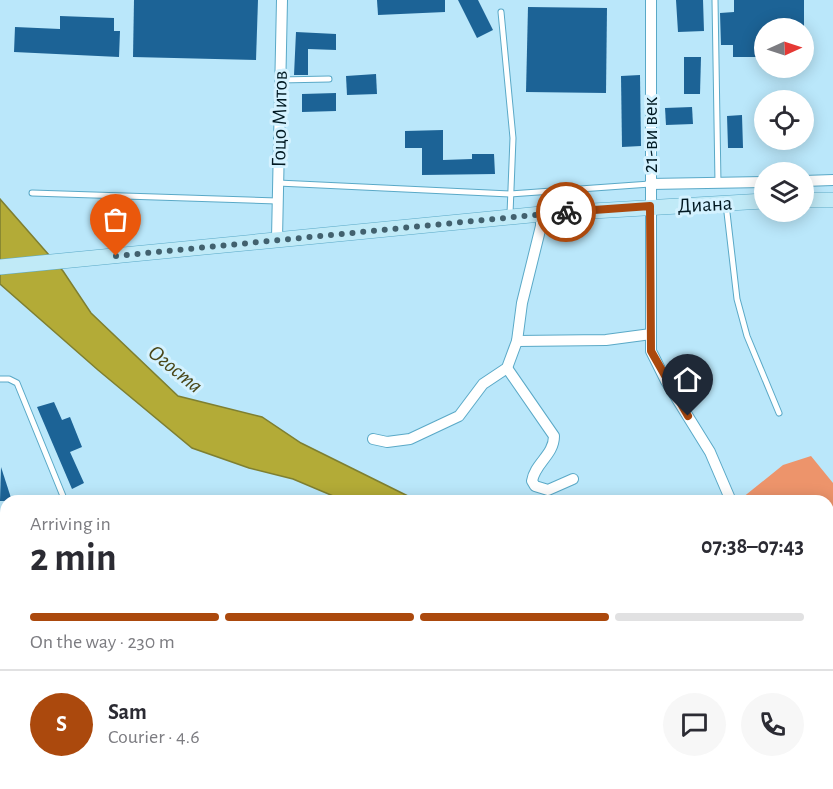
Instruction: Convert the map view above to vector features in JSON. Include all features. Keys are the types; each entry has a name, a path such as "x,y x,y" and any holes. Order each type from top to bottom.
{"main road":[{"path":"814,200 833,200"},
{"name":"Диана","path":"0,267 276,238 541,214 754,201"}],"street":[{"name":"Гоцо Митов","path":"276,238 282,0"},
{"name":"21-ви век","path":"651,0 651,351 710,452 728,495"},
{"path":"814,181 833,180"},
{"name":"Диана","path":"650,184 754,182"},
{"path":"374,439 387,442 410,438 459,416 483,384 507,368 517,341 522,303 541,226 541,214"},
{"path":"517,341 606,340 651,334"},
{"path":"507,368 554,436 553,448 533,474 532,481 535,486 548,490 573,479"}],"lane":[{"path":"715,0 718,183"},
{"path":"501,12 513,138 510,217"},
{"path":"280,80 329,79"},
{"path":"278,183 510,194 650,184"},
{"path":"32,193 277,201"},
{"path":"726,202 737,298 747,336 779,413"},
{"path":"0,379 9,379 17,384 62,495"}],"shaded area":[{"path":"0,199 63,271 91,313 178,396 262,417 301,443 406,495 331,495 293,479 249,468 192,448 0,284"},
{"path":"811,456 833,483 833,495 746,495 783,465"}],"building":[{"path":"134,0 258,0 256,60 133,57"},
{"path":"377,0 445,0 445,12 378,15"},
{"path":"458,0 478,0 493,30 477,38"},
{"path":"676,0 703,0 704,31 678,32"},
{"path":"734,0 804,0 804,18 754,18 754,57 733,57 733,45 721,45 720,13 734,12"},
{"path":"528,7 607,8 606,93 526,92"},
{"path":"60,16 114,18 114,31 120,31 119,57 14,52 15,27 60,29"},
{"path":"296,32 336,34 336,50 308,49 308,75 294,75"},
{"path":"684,57 701,57 700,94 684,94"},
{"path":"376,74 377,94 347,95 346,76"},
{"path":"640,75 641,146 622,147 621,76"},
{"path":"336,93 336,111 302,112 302,94"},
{"path":"692,107 693,124 666,125 665,108"},
{"path":"742,115 743,148 728,148 727,116"},
{"path":"443,130 443,160 472,159 472,154 494,154 495,174 422,175 422,148 405,148 405,131"},
{"path":"54,402 62,420 70,417 82,447 70,452 84,483 72,489 37,407"},
{"path":"1,467 10,495 0,495"}],"way so far":[{"path":"116,256 276,238 566,212"}],"route":[{"path":"566,212 650,206 651,351 666,381 688,416"}],"water label":[{"name":"Огоста","path":"176,368"}]}
